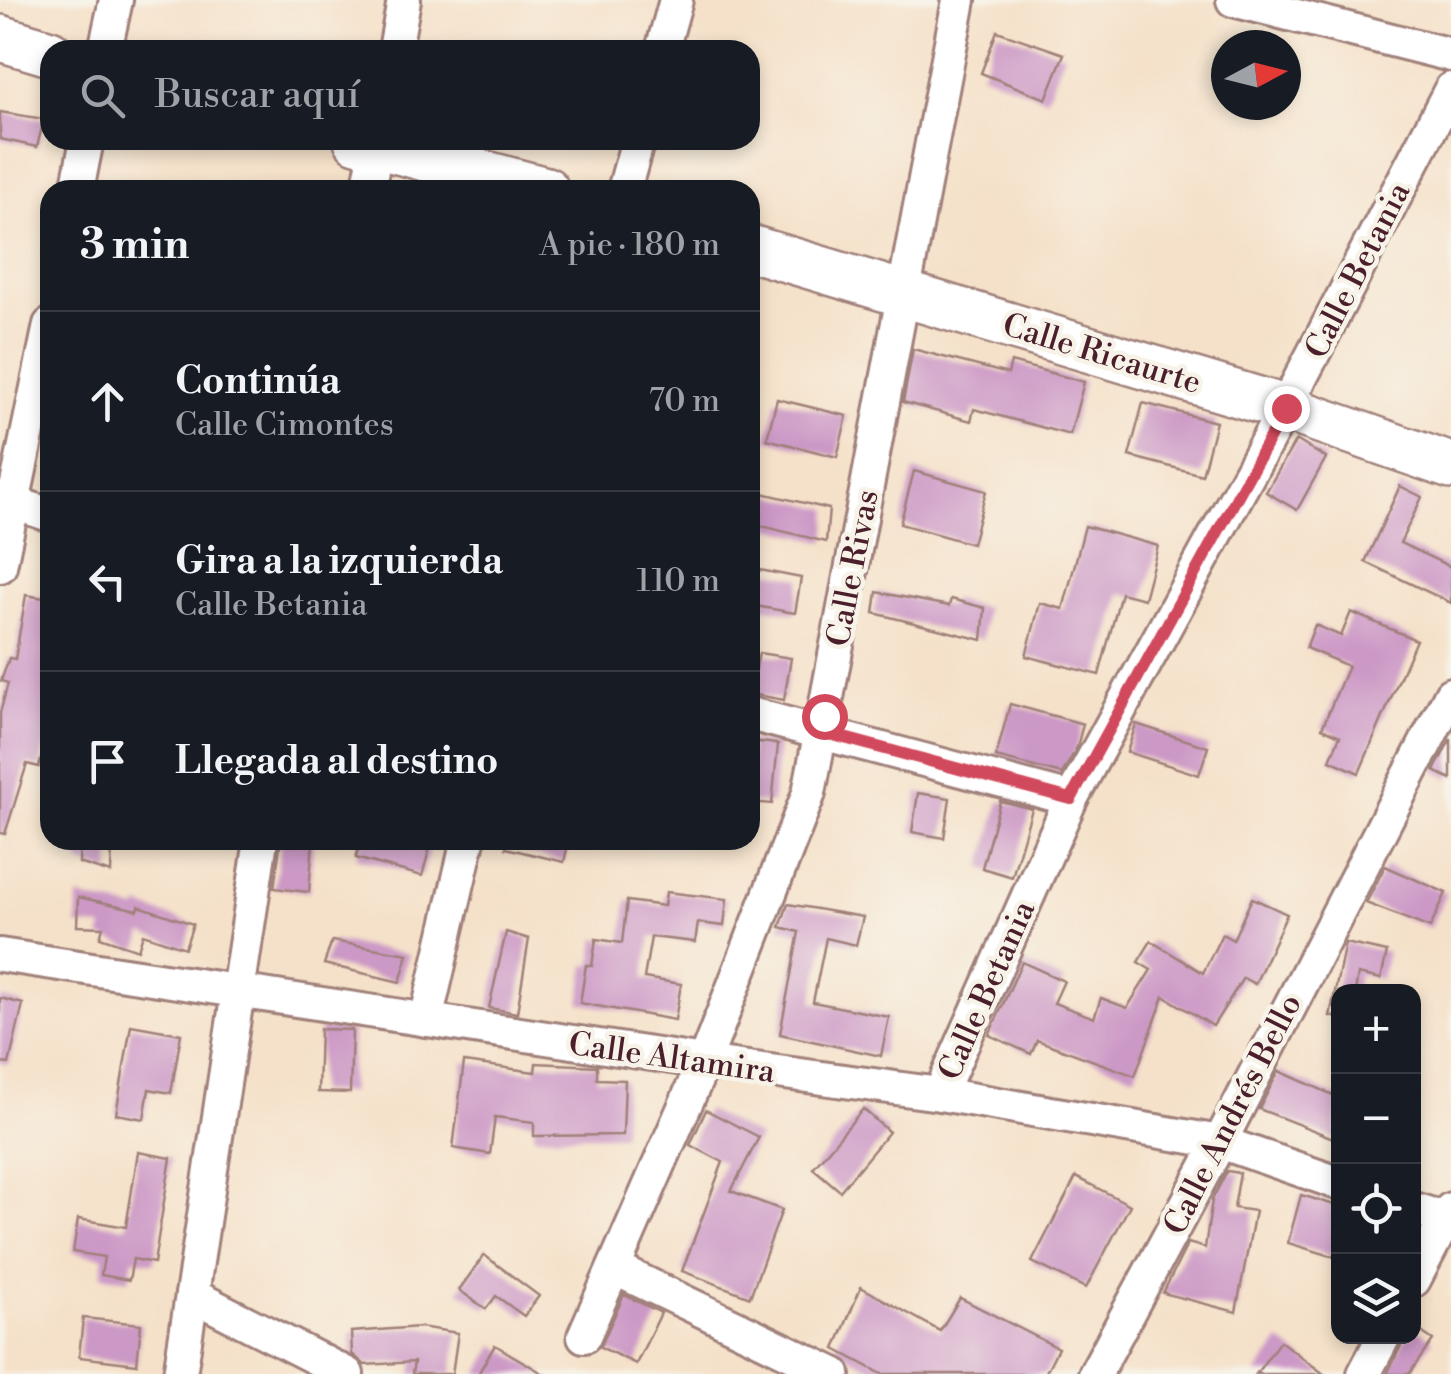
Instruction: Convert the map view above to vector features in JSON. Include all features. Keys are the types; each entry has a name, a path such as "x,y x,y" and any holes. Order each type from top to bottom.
{"street":[{"path":"107,40 116,0"},
{"path":"397,40 404,0"},
{"path":"665,40 676,0"},
{"name":"Calle Rivas","path":"584,1336 704,1062 808,793 959,0"},
{"path":"1233,0 1451,55"},
{"path":"0,38 40,49"},
{"name":"Calle Betania","path":"940,1094 1071,799 1286,408 1451,90"},
{"path":"79,180 85,150"},
{"path":"369,180 370,150"},
{"path":"400,150 510,180"},
{"path":"627,180 635,150"},
{"name":"Calle Ricaurte","path":"760,251 1286,408 1451,466"},
{"path":"0,566 7,500 40,366"},
{"path":"7,500 40,512"},
{"name":"Calle Andrés Bello","path":"1095,1374 1220,1142 1451,694"},
{"path":"760,716 1071,799"},
{"path":"180,1374 260,850"},
{"path":"426,1020 466,850"},
{"name":"Calle Altamira","path":"0,956 940,1094 1220,1142 1331,1181"},
{"path":"1421,1210 1449,1217 1421,1267"},
{"path":"616,1269 834,1374"},
{"path":"192,1295 348,1374"},
{"path":"1364,1374 1380,1344"}],"building":[{"path":"997,31 1064,54 1046,99 981,73"},
{"path":"0,112 40,118 37,147 0,139"},
{"path":"913,349 1008,374 1011,362 1084,382 1070,435 974,409 971,421 903,402"},
{"path":"777,399 847,416 837,457 767,439"},
{"path":"1143,403 1216,422 1202,475 1129,456"},
{"path":"1296,440 1326,458 1297,510 1266,492"},
{"path":"914,471 986,491 972,544 900,524"},
{"path":"1400,486 1422,497 1400,543 1451,567 1451,603 1365,562"},
{"path":"760,492 829,509 826,542 760,526"},
{"path":"1085,526 1158,546 1144,599 1121,593 1099,675 1026,656 1040,603 1063,609"},
{"path":"760,570 801,578 795,613 760,607"},
{"path":"877,592 949,606 951,599 985,608 982,640 874,613"},
{"path":"26,595 40,597 40,763 39,767 27,764 5,834 0,833 0,713 8,683 1,681 9,658 15,659"},
{"path":"1351,612 1416,640 1359,773 1330,760 1340,736 1322,728 1348,666 1306,648 1315,625 1341,636"},
{"path":"760,653 791,658 784,700 760,696"},
{"path":"1010,704 1083,724 1077,747 1062,774 996,757"},
{"path":"1136,724 1208,747 1199,775 1127,752"},
{"path":"1451,738 1451,779 1434,771"},
{"path":"760,742 778,744 772,804 760,803"},
{"path":"918,793 950,798 944,838 912,832"},
{"path":"1000,801 1032,809 1012,877 982,868"},
{"path":"80,850 112,850 111,873 79,863"},
{"path":"280,850 312,850 309,892 274,888"},
{"path":"358,850 429,850 422,876 356,858"},
{"path":"514,850 567,850 564,862"},
{"path":"1385,866 1446,893 1430,928 1366,903"},
{"path":"666,892 727,899 724,926 698,923 695,942 651,937 644,978 681,984 675,1020 580,1003 586,965 592,966 596,939 622,943 627,901 664,906"},
{"path":"78,897 138,910 139,906 193,924 185,948 143,934 138,950 100,937 103,927 77,926"},
{"path":"1252,898 1287,914 1255,984 1243,978 1213,1026 1164,996 1135,1076 1037,1040 1031,1054 989,1035 1022,962 1064,981 1054,1003 1094,1018 1101,998 1127,1008 1151,970 1138,962 1151,941 1203,973 1222,934 1233,940"},
{"path":"788,904 863,917 856,945 826,938 813,1002 889,1017 881,1056 780,1034 799,932 780,927"},
{"path":"506,932 529,939 517,1013 489,1008"},
{"path":"332,941 408,954 400,982 324,964"},
{"path":"1345,943 1387,952 1381,979 1358,974 1356,984 1337,984"},
{"path":"0,998 23,1004 9,1064 0,1063"},
{"path":"131,1025 181,1034 171,1093 149,1089 144,1119 116,1114"},
{"path":"320,1029 352,1030 350,1093 318,1092"},
{"path":"464,1062 535,1072 536,1063 597,1066 597,1079 625,1080 623,1135 534,1136 534,1122 495,1117 490,1154 453,1148"},
{"path":"1279,1071 1331,1094 1331,1137 1259,1109"},
{"path":"863,1109 889,1132 840,1191 813,1168"},
{"path":"706,1110 759,1137 731,1191 782,1210 750,1297 682,1271 723,1162 690,1145"},
{"path":"138,1152 171,1158 154,1263 133,1259 129,1280 101,1275 104,1257 73,1252 78,1219 126,1227"},
{"path":"1227,1171 1240,1173 1234,1208 1255,1211 1236,1312 1163,1293 1188,1243 1205,1248 1212,1200"},
{"path":"1076,1177 1130,1205 1086,1288 1032,1262"},
{"path":"1301,1195 1331,1204 1331,1256 1288,1243"},
{"path":"484,1255 539,1296 524,1316 496,1296 486,1309 459,1290"},
{"path":"861,1287 940,1331 960,1298 1058,1348 1045,1374 882,1374 835,1349"},
{"path":"624,1295 661,1313 636,1364 600,1347"},
{"path":"83,1318 141,1324 137,1364 79,1357"},
{"path":"420,1327 458,1333 452,1374 412,1374 414,1362 365,1365 352,1354 351,1332"},
{"path":"1421,1332 1433,1340 1409,1374 1387,1374 1402,1344 1421,1344"},
{"path":"1280,1341 1324,1374 1256,1374"},
{"path":"495,1345 544,1374 478,1374"}],"route":[{"path":"824,716 822,732 1071,799 1286,408"}]}
